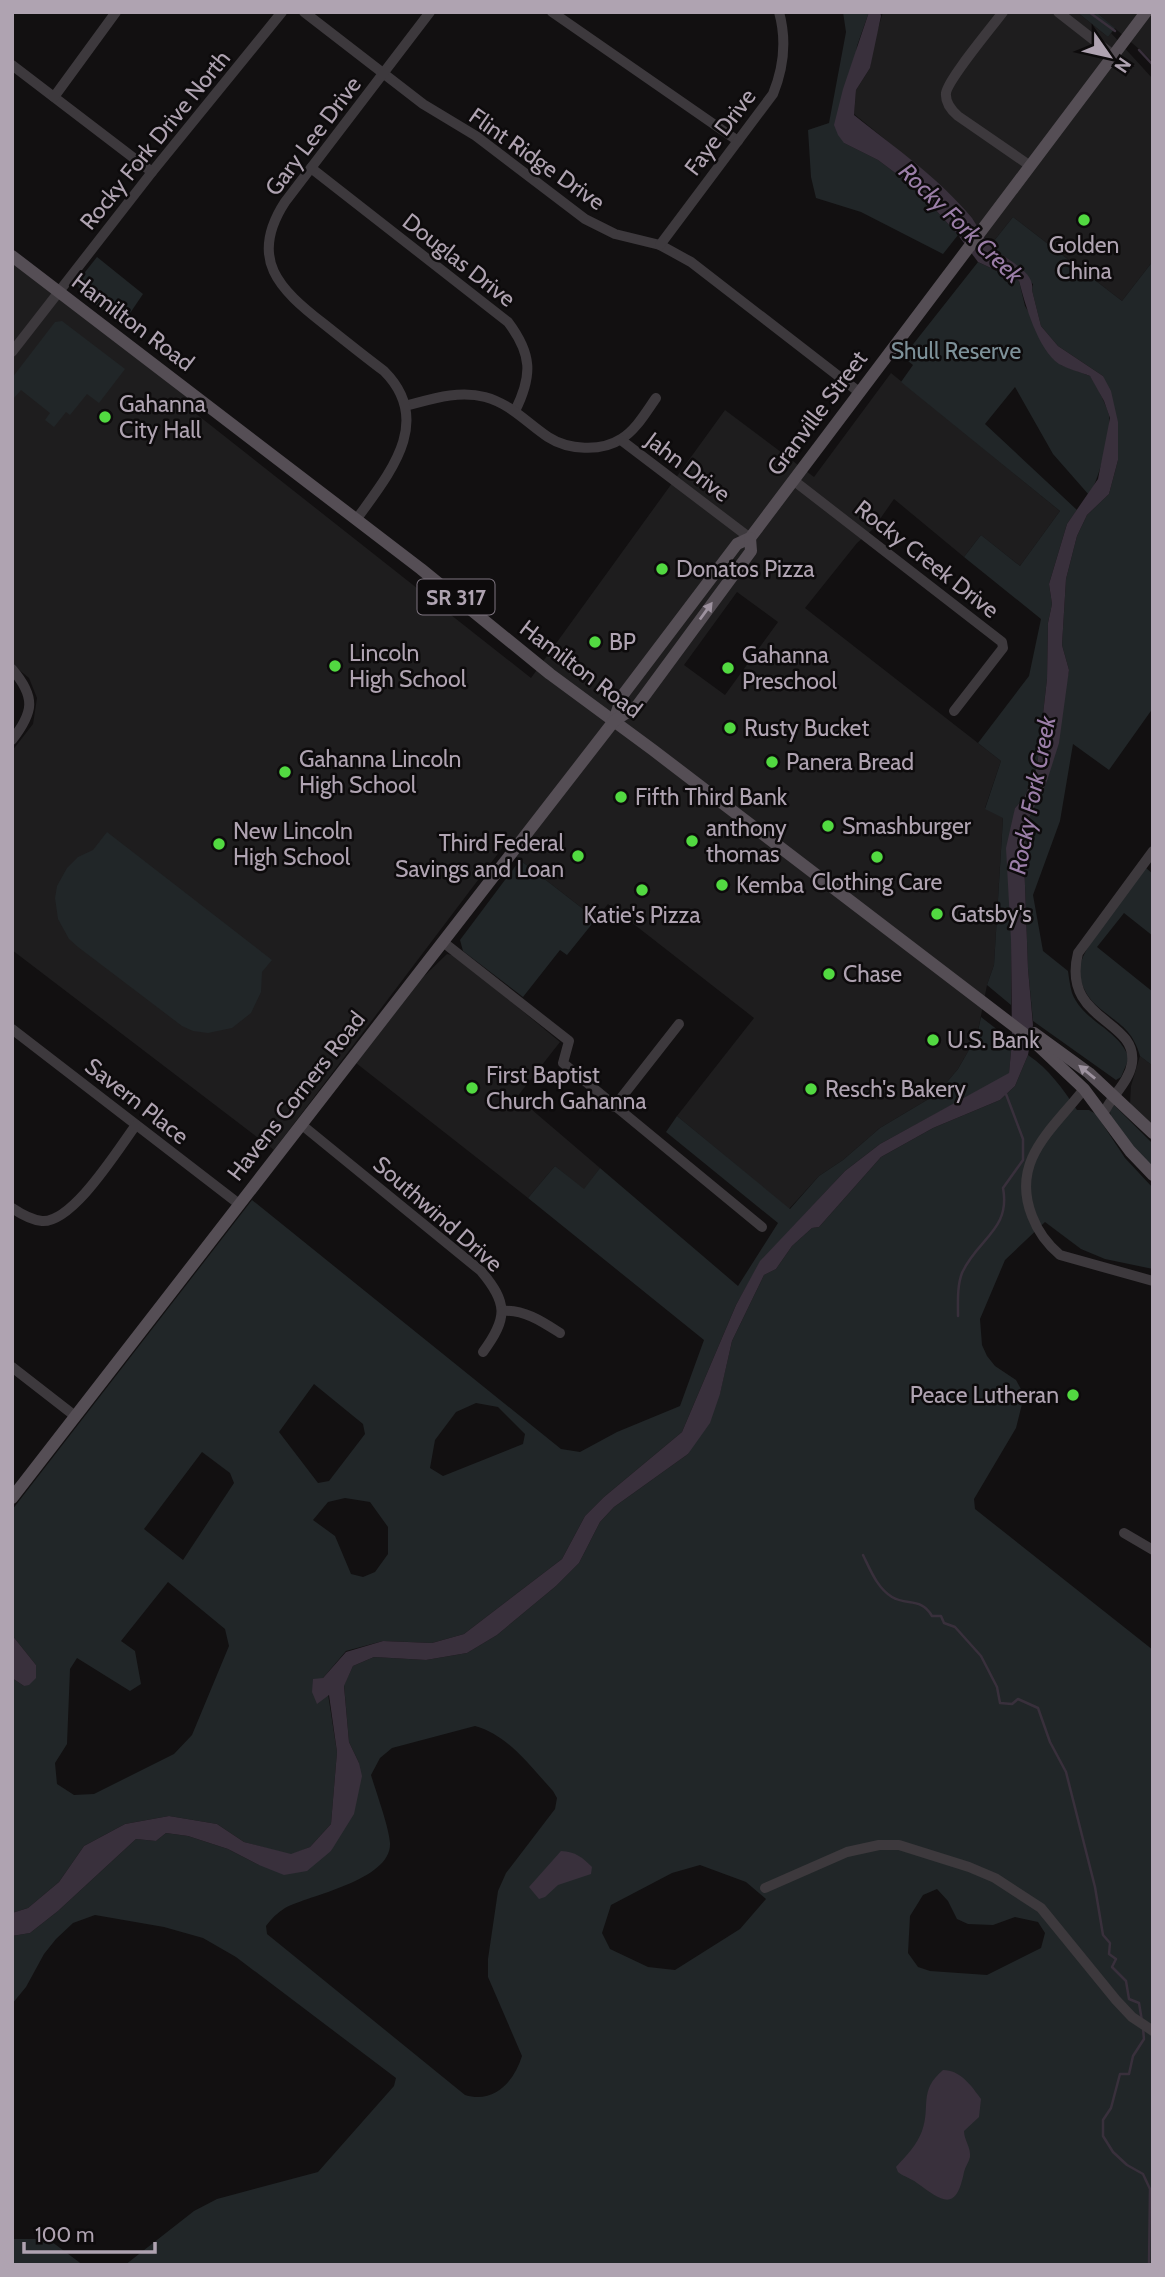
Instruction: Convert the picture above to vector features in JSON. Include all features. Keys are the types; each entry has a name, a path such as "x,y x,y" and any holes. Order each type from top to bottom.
{"main road":[{"name":"Granville Street","path":"614,721 622,695 737,544 750,538 1146,12"},
{"name":"Hamilton Road","path":"12,256 430,576 540,667 980,996 1031,1039 1114,1095 1153,1133"},
{"name":"Havens Corners Road","path":"12,1498 614,721"},
{"name":"Hamilton Road","path":"1055,1054 1130,1152 1153,1175"},
{"name":"Hamilton Road","path":"1106,1119 1129,1157 1153,1181"}],"street":[{"path":"54,97 116,12"},
{"name":"Rocky Fork Drive North","path":"12,352 152,172 282,12"},
{"name":"Flint Ridge Drive","path":"304,12 436,113 476,136 597,226 615,234 660,245 691,262 859,392"},
{"name":"Gary Lee Drive","path":"356,520 403,446 408,422 405,406 391,377 291,298 273,270 269,247 273,223 285,202 430,12"},
{"path":"552,12 738,141"},
{"name":"Faye Drive","path":"660,245 773,94 784,55 779,12"},
{"path":"1003,12 951,82 945,96 950,108 958,116 1029,165"},
{"path":"1058,12 1114,55"},
{"path":"12,65 152,172"},
{"name":"Douglas Drive","path":"311,168 508,322 522,341 527,361 526,382 515,411"},
{"name":"Jahn Drive","path":"405,406 465,393 498,401 550,439 570,446 592,447 621,440 750,538"},
{"path":"621,440 634,428 656,398"},
{"name":"Rocky Creek Drive","path":"793,480 1002,642 1003,648 954,711"},
{"path":"12,669 26,685 30,698 27,721 12,740"},
{"path":"1106,1119 1107,1104 1127,1078 1133,1055 1123,1035 1092,1011 1082,999 1073,971 1078,953 1153,851"},
{"path":"443,942 569,1041 563,1063 762,1227"},
{"path":"614,1107 679,1024"},
{"name":"Savern Place","path":"12,1029 239,1204"},
{"path":"1084,1089 1037,1146 1028,1166 1025,1184 1027,1204 1048,1245 1060,1255 1153,1281"},
{"path":"12,1208 26,1217 44,1221 61,1217 78,1203 136,1125"},
{"name":"Southwind Drive","path":"302,1125 481,1271 496,1289 502,1311"},
{"path":"483,1352 497,1333 502,1311 514,1310 561,1332"},
{"path":"12,1367 75,1416"},
{"path":"1124,1533 1153,1550"},
{"path":"765,1888 847,1852 879,1845 899,1845 969,1867 995,1878 1041,1908 1116,2000 1132,2017 1153,2031"}],"shaded area":[{"path":"883,12 1077,12 1108,37 1111,33 1153,79 1153,261 1122,301 1013,217 990,246 971,218 903,154 854,114 856,90 870,68"},
{"path":"1096,12 1153,12 1153,62 1139,49"},
{"path":"12,251 199,396 190,409 531,678 725,410 814,477 891,373 1060,511 1020,566 981,535 964,557 894,499 873,529 857,543 805,608 1001,761 985,808 1003,817 994,965 987,985 977,1036 958,1069 937,1094 880,1128 843,1160 819,1176 789,1209 677,1116 754,1018 608,904 596,919 503,847 274,1150 12,950 12,751 33,724 37,698 29,678 12,664","holes":["737,592 778,622 725,695 684,665"]},
{"path":"447,954 456,956 560,1042 517,1097 600,1168 584,1190 555,1166 528,1198 356,1063 418,982"},
{"path":"1140,1056 1153,1066 1153,1129 1130,1104 1131,1086"}],"green space":[{"path":"843,12 869,12 857,46 844,143 878,160 918,190 958,235 943,254 861,212 816,198 811,177 808,130 829,123 846,32"},
{"path":"1077,12 1096,12 1115,28 1108,37"},
{"path":"1013,217 1122,301 1153,261 1153,708 1109,770 1073,744 1060,821 1033,895 1043,951 1068,971 1072,993 1077,1003 1117,1039 1129,1058 1121,1077 1116,1080 1033,1021 1028,969 1024,858 1028,820 1046,784 1069,670 1062,645 1066,579 1077,536 1087,515 1109,494 1118,460 1103,376 1058,346 1041,326 1032,290 1033,284 990,246"},
{"path":"97,257 143,294 122,325 79,291 78,281"},
{"name":"Shull Reserve","path":"978,262 1019,281 1025,306 1061,365 1090,376 1109,415 1100,468 1089,495 1053,454 1015,387 985,424 1077,510 1067,524 1049,584 1052,604 1048,623 1047,679 1037,767 1024,798 1015,808 1011,1005 987,985 994,965 1003,818 985,809 1001,761 978,743 1029,676 1041,619 964,557 981,535 1020,566 1060,511 901,382 913,365 903,357"},
{"path":"62,321 125,369 99,403 87,394 70,415 66,412 54,427 45,420 50,413 21,390 12,397 12,378 55,322"},
{"path":"107,832 272,960 262,972 261,992 251,1013 232,1028 208,1033 182,1026 69,939 58,919 55,898 57,886 67,868 78,857 93,850"},
{"path":"520,860 596,919 567,955 560,950 523,997 463,951 460,940"},
{"path":"1146,868 1153,874 1153,936 1124,913 1097,947 1153,992 1153,1066 1140,1056 1128,1032 1089,997 1080,971 1090,944"},
{"path":"981,1017 1012,1041 1009,1074 880,1144 845,1171 761,1261 736,1305 682,1432 585,1516 562,1559 464,1634 432,1643 383,1641 346,1651 323,1678 317,1703 328,1694 337,1752 331,1824 310,1847 291,1855 244,1842 217,1824 169,1816 125,1824 84,1846 59,1882 28,1908 12,1913 12,1678 24,1686 36,1665 12,1635 12,1510 252,1200 561,1449 580,1452 617,1432 680,1406 704,1340 528,1198 555,1166 584,1189 600,1168 738,1286 778,1223 666,1132 677,1116 790,1209 819,1176 843,1160 880,1128 937,1094 958,1069 977,1036","holes":["314,1384 363,1424 365,1434 329,1481 318,1483 279,1432","476,1403 498,1407 525,1434 523,1444 443,1476 430,1468 435,1440 456,1412","202,1452 230,1473 234,1483 183,1560 144,1529","345,1498 370,1502 388,1527 388,1554 375,1572 363,1577 351,1574 335,1536 313,1520 328,1502","168,1582 225,1629 229,1646 192,1735 174,1754 94,1794 74,1795 57,1784 55,1763 67,1744 70,1669 77,1658 130,1691 141,1684 135,1651 121,1641"]},
{"path":"1028,1055 1049,1073 1077,1110 1089,1110 1096,1114 1125,1158 1153,1188 1153,1269 1105,1259 1081,1249 1045,1222 1005,1260 980,1319 982,1345 995,1366 1016,1380 1022,1391 1022,1404 1016,1428 974,1499 975,1509 1153,1650 1153,2265 125,2265 194,2211 217,2199 318,2172 394,2086 396,2078 236,1957 203,1938 164,1927 95,1915 73,1923 56,1939 12,2004 12,1936 30,1933 58,1911 136,1839 156,1841 166,1833 188,1836 228,1849 259,1865 331,1851 359,1763 349,1742 344,1685 353,1666 374,1657 426,1660 467,1653 497,1635 556,1586 579,1563 600,1522 614,1507 688,1454 720,1393 732,1341 764,1275 776,1269 792,1246 812,1228 819,1227 881,1157 933,1128 1000,1100 1015,1086","holes":["475,1726 498,1736 518,1752 557,1798 555,1809 506,1873 498,1891 488,1959 488,1977 522,2056 514,2074 501,2089 475,2097 465,2095 267,1934 266,1926 285,1908 364,1876 378,1867 387,1856 389,1836 371,1775 380,1758 392,1748","700,1865 746,1882 766,1899 740,1929 675,1970 648,1967 610,1949 602,1933 611,1905 672,1873","937,1889 948,1901 957,1919 968,1924 993,1925 1015,1917 1038,1922 1045,1933 1041,1948 987,1975 930,1971 918,1967 908,1953 910,1916 923,1895"]},
{"path":"1114,1105 1153,1144 1153,1174 1111,1120 1110,1111"},
{"path":"12,2239 48,2239 83,2265 12,2265"}],"water":[{"name":"Rocky Fork Creek","path":"869,12 880,12 881,16 870,68 856,90 854,115 945,190 972,218 990,245 1029,276 1041,326 1058,346 1103,376 1111,391 1118,422 1118,460 1109,494 1087,515 1077,536 1066,579 1062,645 1069,670 1059,743 1046,784 1028,820 1024,858 1033,1025 1028,1055 1015,1086 1000,1100 933,1128 881,1157 819,1227 812,1228 792,1246 776,1269 764,1275 732,1341 720,1394 710,1423 688,1454 614,1507 600,1522 579,1563 556,1586 497,1635 467,1653 426,1660 374,1657 353,1666 344,1686 349,1742 362,1776 354,1814 331,1851 307,1871 284,1875 228,1849 188,1836 166,1833 156,1841 136,1839 58,1911 30,1933 12,1936 12,1913 28,1908 59,1882 84,1846 125,1824 169,1816 217,1824 244,1842 291,1854 310,1847 331,1824 337,1752 329,1695 317,1704 312,1692 313,1679 323,1678 346,1652 383,1641 432,1643 464,1634 562,1559 585,1516 682,1432 736,1305 760,1261 845,1171 880,1144 1009,1073 1012,1041 1011,940 1006,848 1015,808 1024,798 1037,767 1047,679 1048,623 1052,604 1049,584 1067,524 1098,479 1110,418 1090,376 1059,364 1045,348 1033,326 1019,281 978,262 918,190 878,160 844,143 838,135 834,125 843,89"},
{"path":"12,1635 36,1665 36,1678 29,1685 24,1686 12,1678"},
{"path":"561,1851 582,1858 592,1867 591,1874 558,1885 539,1899 529,1887"},
{"path":"943,2070 960,2075 981,2099 979,2117 964,2131 970,2157 961,2185 957,2194 947,2200 900,2174 896,2167 920,2136 930,2085"}],"waterway":[{"path":"1089,12 1115,31"},
{"path":"1139,50 1153,65"},
{"path":"958,1316 962,1273 997,1224 1002,1214 1003,1188 1023,1160 1023,1139 1006,1094"},
{"path":"863,1555 874,1578 892,1597 923,1606 932,1616 941,1616 944,1623 955,1627 981,1656 997,1687 1000,1703 1012,1704 1018,1699 1038,1708 1050,1742 1066,1772 1095,1887 1103,1935 1110,1943 1109,1954 1116,1959 1112,1967 1126,1981 1129,1999 1139,2003 1142,2021"},
{"path":"1143,2028 1144,2039 1133,2056 1129,2074 1120,2074 1111,2108 1103,2120 1103,2136 1113,2152 1127,2165 1143,2174 1150,2189 1149,2265"}],"place":[{"name":"Golden China","path":"1084,220"},
{"name":"Gahanna City Hall","path":"105,417"},
{"name":"Donatos Pizza","path":"662,569"},
{"name":"BP","path":"595,642"},
{"name":"Lincoln High School","path":"335,666"},
{"name":"Gahanna Preschool","path":"728,668"},
{"name":"Rusty Bucket","path":"730,728"},
{"name":"Panera Bread","path":"772,762"},
{"name":"Gahanna Lincoln High School","path":"285,772"},
{"name":"Fifth Third Bank","path":"621,797"},
{"name":"Smashburger","path":"828,826"},
{"name":"anthony thomas","path":"692,841"},
{"name":"New Lincoln High School","path":"219,844"},
{"name":"Third Federal Savings and Loan","path":"578,856"},
{"name":"Clothing Care","path":"877,857"},
{"name":"Kemba","path":"722,885"},
{"name":"Katie's Pizza","path":"642,890"},
{"name":"Gatsby's","path":"937,914"},
{"name":"Chase","path":"829,974"},
{"name":"U.S. Bank","path":"933,1040"},
{"name":"First Baptist Church Gahanna","path":"472,1088"},
{"name":"Resch's Bakery","path":"811,1089"},
{"name":"Peace Lutheran","path":"1073,1395"}]}
